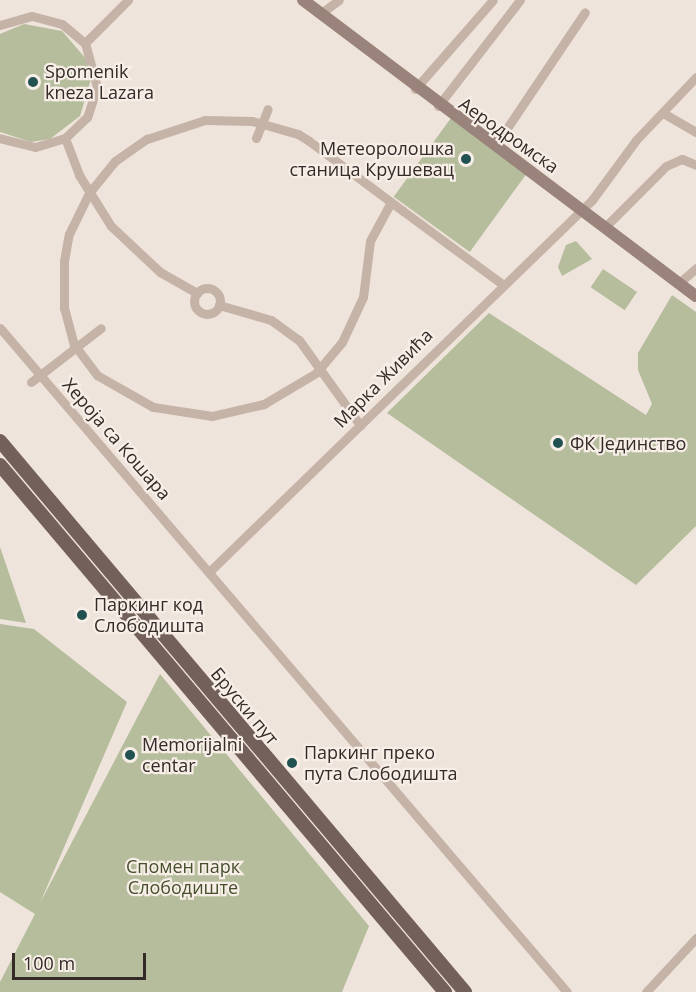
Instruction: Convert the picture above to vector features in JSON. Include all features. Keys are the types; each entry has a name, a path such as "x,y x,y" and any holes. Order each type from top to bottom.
{"main road":[{"name":"Бруски пут","path":"0,441 465,992"},
{"name":"Бруски пут","path":"0,465 445,992"}],"street":[{"path":"85,43 128,0"},
{"name":"Аеродромска","path":"303,0 415,89 581,208 696,296"},
{"path":"321,13 339,0"},
{"path":"415,89 493,0"},
{"path":"438,106 520,0"},
{"path":"495,146 585,12"},
{"path":"0,138 35,147 65,138 87,117 97,87 85,43 47,18 1,22"},
{"name":"Марка Живића","path":"209,572 581,208 696,77"},
{"path":"255,138 268,109"},
{"path":"663,113 696,132"},
{"path":"391,202 370,241 368,274 354,319 323,367 288,393 246,411 184,415 117,390 74,345 64,308 64,261 69,234 89,193 129,150 175,126 224,118 261,123 298,134 391,202 502,284"},
{"path":"65,138 89,193 125,242 160,272 197,293 212,288 219,305"},
{"path":"605,227 666,166 682,159 696,165"},
{"path":"679,283 696,268"},
{"path":"197,293 195,306 202,312 219,305 271,320 323,367 360,424"},
{"name":"Хероја са Кошара","path":"0,328 567,992"},
{"path":"31,382 74,345 101,328"},
{"path":"646,992 696,938"}],"green space":[{"path":"24,24 62,31 87,60 91,79 80,116 50,139 31,142 0,132 0,34"},
{"path":"456,111 532,166 470,252 394,197"},
{"path":"576,241 592,259 562,276 558,267 566,245"},
{"path":"603,269 637,292 625,310 591,287"},
{"path":"672,295 696,312 696,526 636,585 387,413 489,313 646,415 652,404 638,370 638,353"},
{"path":"0,547 26,623 0,619"},
{"name":"Спомен парк Слободиште","path":"0,624 34,629 127,702 40,903 160,674 369,926 342,992 0,992 0,982 35,914 0,892"}],"place":[{"name":"Spomenik kneza Lazara","path":"33,82"},
{"name":"Метеоролошка станица Крушевац","path":"466,159"},
{"name":"ФК Јединство","path":"558,443"},
{"name":"Паркинг код Слободишта","path":"82,615"},
{"name":"Memorijalni centar","path":"130,755"},
{"name":"Паркинг преко пута Слободишта","path":"292,763"}]}
